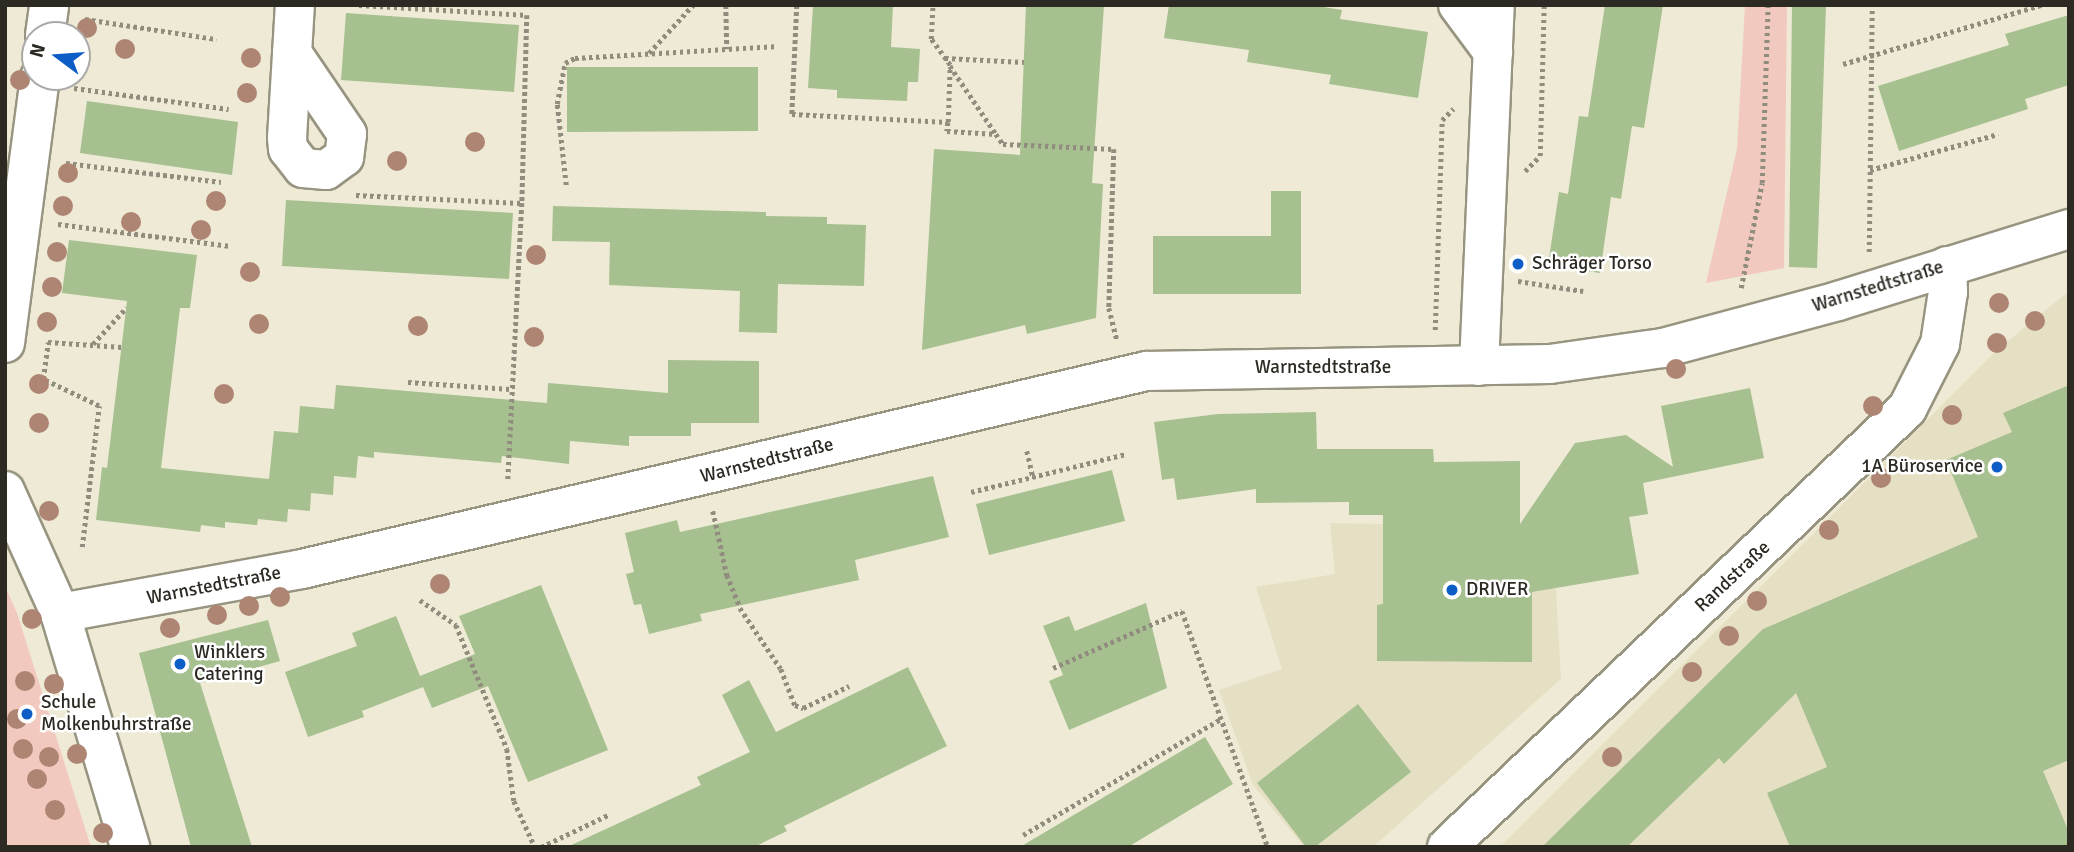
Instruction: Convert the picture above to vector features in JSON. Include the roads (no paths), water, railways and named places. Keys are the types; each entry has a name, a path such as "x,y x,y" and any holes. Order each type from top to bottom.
{"street":[{"path":"292,53 347,134 344,157 333,167 319,172 303,168 288,149 292,53 295,5"},
{"path":"1458,5 1492,62"},
{"path":"1479,366 1495,5"},
{"path":"5,343 38,91"},
{"name":"Warnstedtstraße","path":"60,613 302,569 705,476 1125,374 1171,369 1479,366 1606,357 1742,327 2069,229"},
{"name":"Randstraße","path":"1447,847 1907,409 1940,344 1948,292 1947,266"},
{"path":"5,491 60,613 130,847"}],"place":[{"name":"Schräger Torso","path":"1518,264"},
{"name":"1A Büroservice","path":"1997,467"},
{"name":"DRIVER","path":"1452,590"},
{"name":"Winklers Catering","path":"180,664"},
{"name":"Schule Molkenbuhrstraße","path":"27,714"}]}
